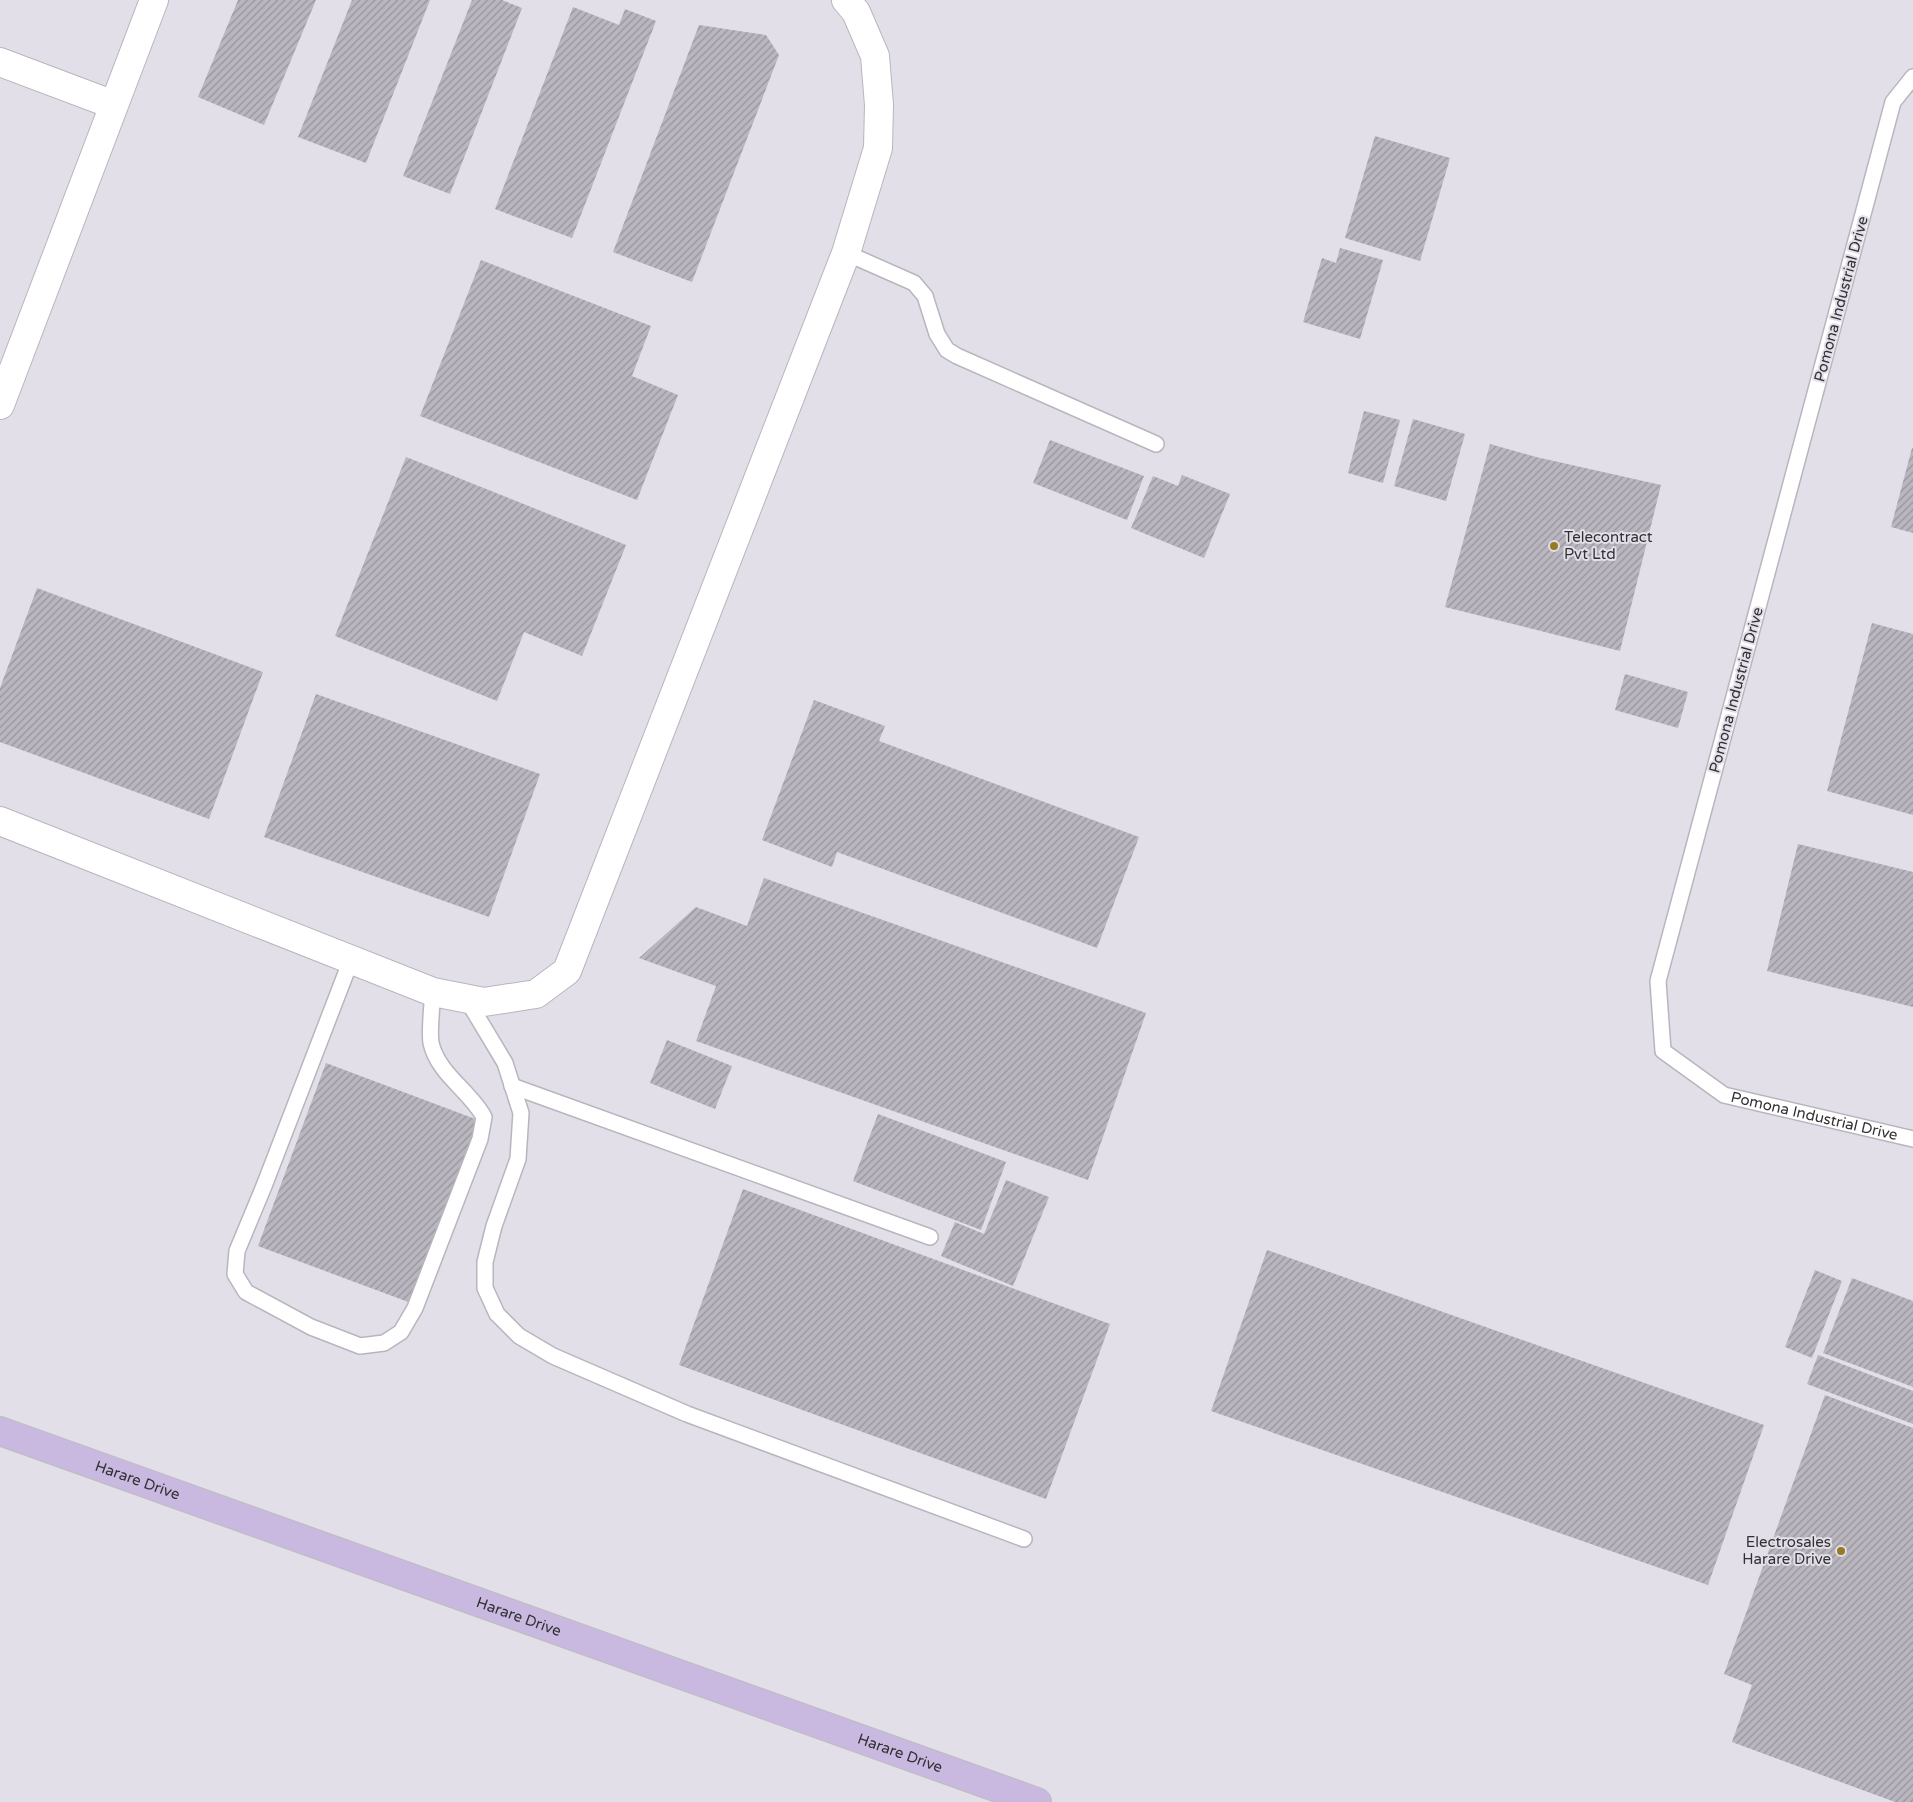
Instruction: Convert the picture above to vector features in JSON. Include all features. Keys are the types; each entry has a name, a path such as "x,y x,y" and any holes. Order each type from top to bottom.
{"main road":[{"name":"Harare Drive","path":"0,1431 1037,1802"}],"street":[{"path":"0,405 154,0"},
{"path":"0,821 433,992 484,1002 536,994 567,971 846,253 878,148 879,106 875,56 856,12 846,0"},
{"path":"0,62 114,105"}],"lane":[{"name":"Pomona Industrial Drive","path":"1913,76 1893,102 1658,981 1663,1051 1724,1095 1913,1139"},
{"path":"846,253 914,283 925,296 937,334 947,350 1156,444"},
{"path":"351,960 237,1251 235,1274 246,1292 254,1297 311,1327 360,1346 384,1343 401,1332 415,1308 480,1139 484,1117 477,1104 442,1067 431,1042 433,992"},
{"path":"466,998 505,1064 521,1113 518,1159 494,1226 485,1262 484,1288 498,1314 519,1336 554,1356 687,1414 1024,1539"},
{"path":"512,1086 930,1237"}],"building":[{"path":"238,0 316,0 264,125 198,97"},
{"path":"352,0 430,0 366,163 298,137"},
{"path":"472,0 502,0 522,8 450,194 403,176"},
{"path":"573,7 619,25 625,9 656,21 572,238 495,209"},
{"path":"699,25 766,35 779,55 692,282 613,252"},
{"path":"1375,136 1450,158 1420,261 1345,238"},
{"path":"1340,248 1383,260 1360,339 1303,322 1322,258 1336,263"},
{"path":"481,260 651,326 632,376 678,395 637,500 420,416"},
{"path":"1364,411 1400,420 1383,483 1348,473"},
{"path":"1413,419 1465,434 1446,501 1394,486"},
{"path":"1050,440 1144,476 1127,520 1033,483"},
{"name":"Telecontract Pvt Ltd","path":"1490,444 1536,457 1661,485 1620,651 1445,607"},
{"path":"1913,448 1913,533 1891,527"},
{"path":"406,457 626,545 582,656 524,632 497,701 335,636"},
{"path":"1182,475 1230,494 1204,558 1131,528 1153,476 1178,486"},
{"path":"37,588 263,672 209,819 0,742 0,688"},
{"path":"1872,623 1913,634 1913,815 1827,791"},
{"path":"1625,674 1688,692 1678,728 1615,710"},
{"path":"316,694 540,774 489,917 264,837"},
{"path":"814,700 885,726 879,741 1139,837 1097,948 837,852 832,867 762,840"},
{"path":"1798,844 1913,872 1913,1007 1767,971"},
{"path":"764,878 1146,1013 1088,1180 696,1041 716,986 639,958 696,907 747,926"},
{"path":"667,1040 732,1066 715,1109 650,1083"},
{"path":"326,1063 478,1120 411,1303 258,1246"},
{"path":"878,1114 1006,1162 981,1230 853,1181"},
{"path":"1006,1180 1049,1197 1013,1286 941,1256 955,1222 984,1234"},
{"path":"743,1189 1110,1324 1046,1499 679,1365"},
{"path":"1267,1250 1764,1425 1708,1585 1211,1411"},
{"path":"1815,1270 1842,1281 1812,1358 1785,1347"},
{"path":"1852,1278 1913,1301 1913,1387 1823,1353"},
{"path":"1818,1355 1913,1391 1913,1424 1807,1384"},
{"name":"Electrosales Harare Drive","path":"1825,1395 1913,1428 1913,1802 1895,1802 1732,1742 1752,1685 1724,1674"}],"place":[{"name":"Telecontract Pvt Ltd","path":"1554,546"},
{"name":"Electrosales Harare Drive","path":"1841,1551"}]}
